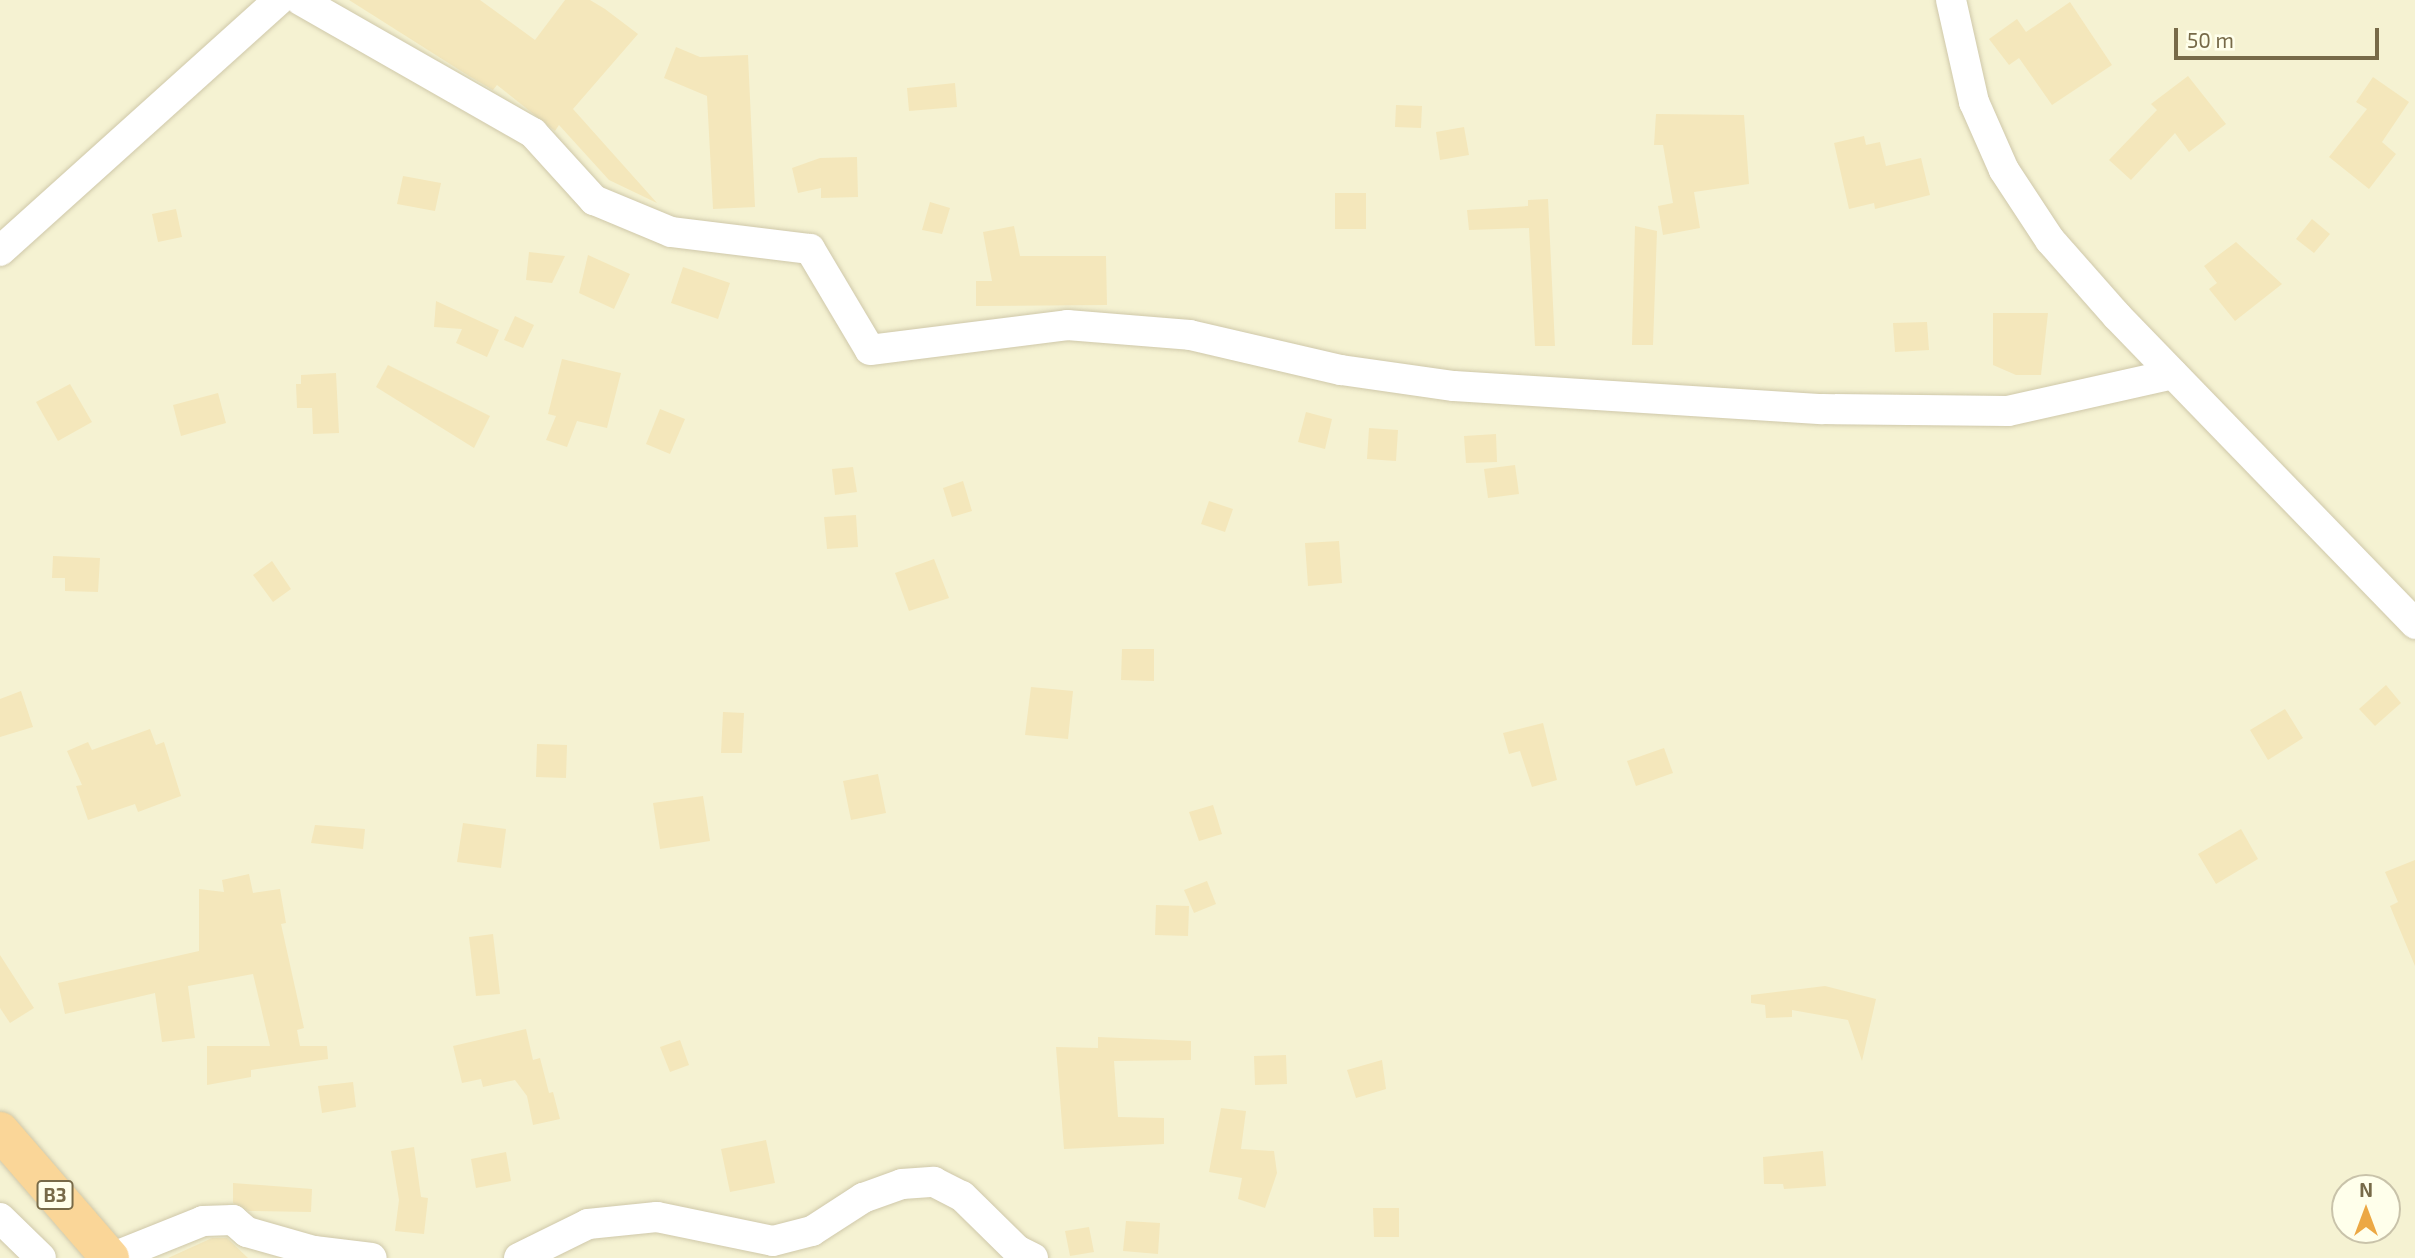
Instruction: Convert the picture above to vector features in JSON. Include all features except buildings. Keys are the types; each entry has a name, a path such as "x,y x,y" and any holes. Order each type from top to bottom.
{"highway":[{"name":"B3","path":"0,1131 111,1258"}],"street":[{"path":"0,251 279,0"},
{"path":"300,0 533,133 594,200 671,232 810,249 870,350 1066,325 1190,335 1341,370 1454,386 1822,409 2008,411 2173,374"},
{"path":"1951,0 1974,102 2004,170 2050,240 2173,374 2411,612"},
{"path":"519,1258 589,1224 657,1217 773,1241 812,1231 863,1198 902,1184 934,1182 962,1196 1017,1250 1033,1258"},
{"path":"0,1218 41,1258"},
{"path":"111,1258 203,1221 233,1220 247,1232 301,1247 372,1258"}],"shaded area":[{"path":"0,0 2415,0 2415,1258 0,1258"}]}
